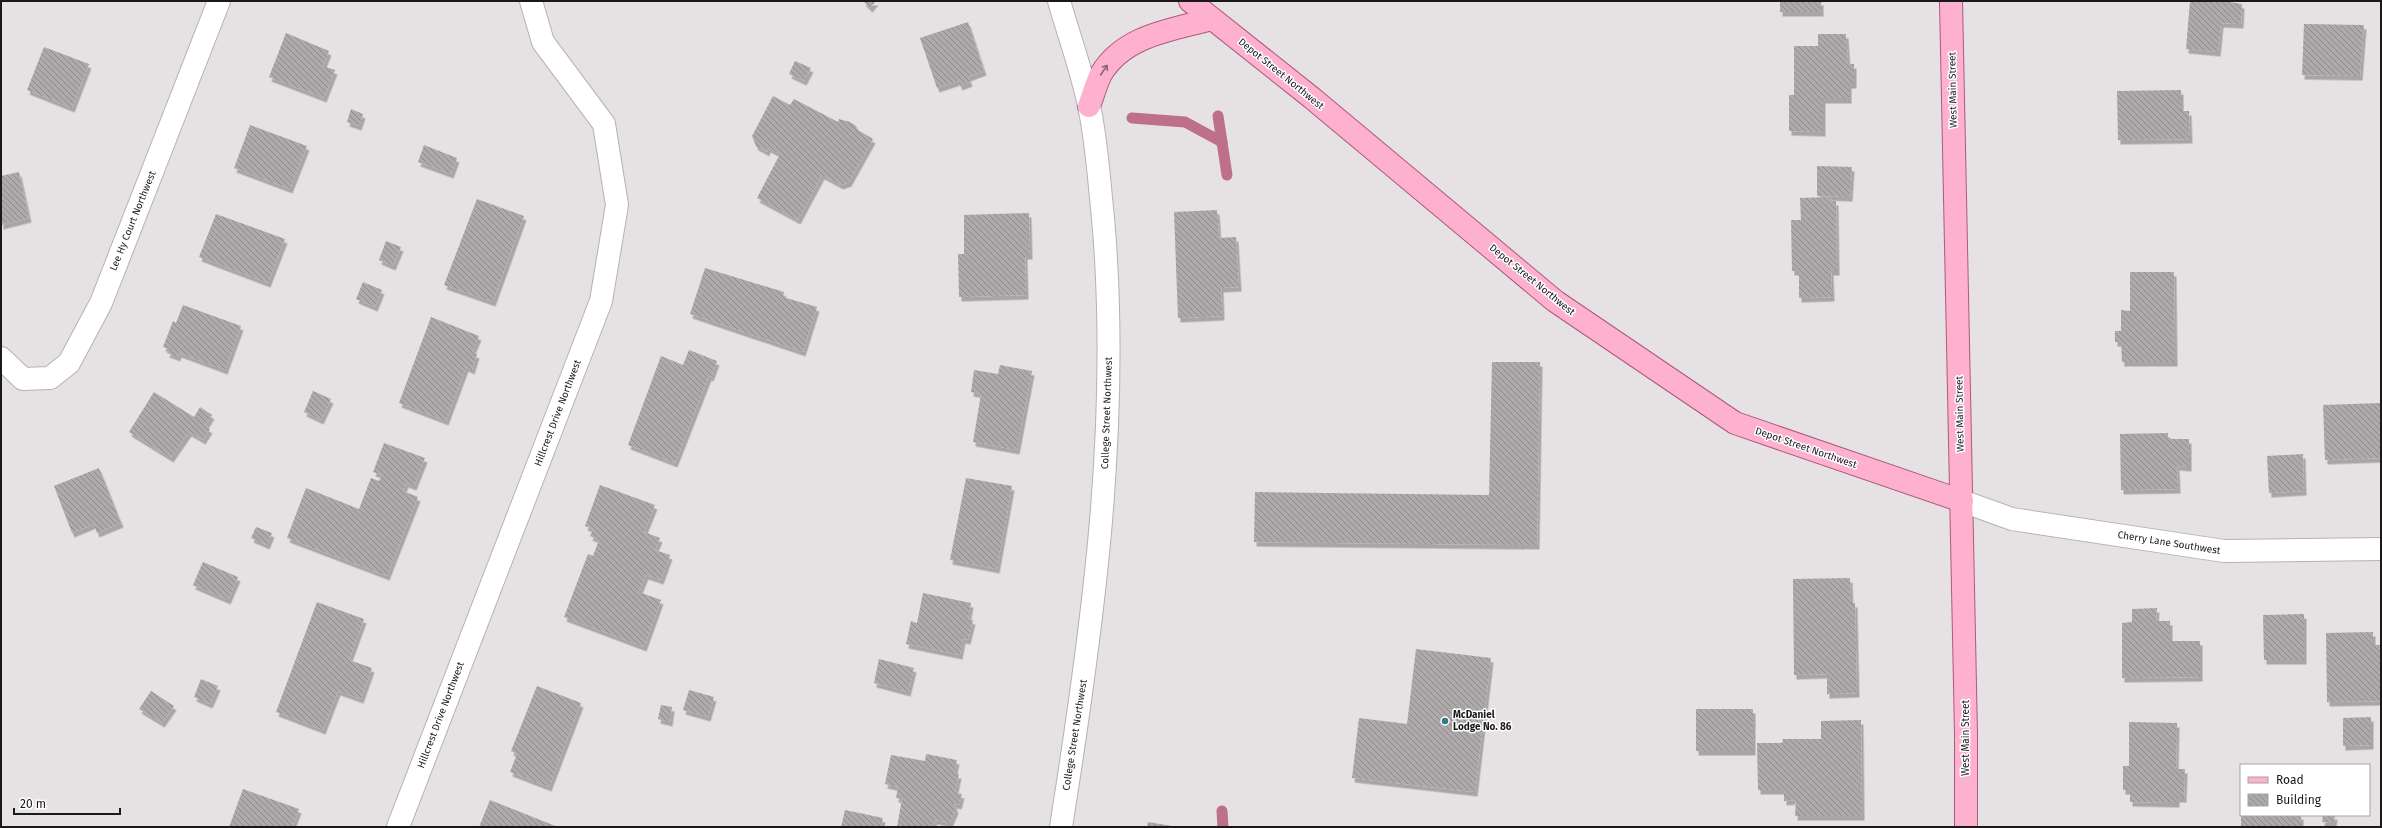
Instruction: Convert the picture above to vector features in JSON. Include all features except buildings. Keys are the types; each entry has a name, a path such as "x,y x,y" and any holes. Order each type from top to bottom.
{"main road":[{"name":"Depot Street Northwest","path":"1190,1 1318,103 1555,301 1735,423 1962,501"},
{"name":"West Main Street","path":"1951,1 1962,501 1966,827"},
{"path":"1089,106 1100,76 1111,60 1124,48 1140,39 1212,19"}],"street":[{"name":"Lee Hy Court Northwest","path":"1,358 23,379 50,378 69,363 100,303 219,1"},
{"name":"Hillcrest Drive Northwest","path":"398,827 601,301 617,206 604,124 543,42 531,1"},
{"name":"College Street Northwest","path":"1060,1 1089,106 1099,177 1106,256 1109,349 1108,438 1091,630 1061,827"},
{"name":"Cherry Lane Southwest","path":"1962,501 2012,519 2224,551 2381,549"}],"waterway":[{"path":"1218,116 1227,175"},
{"path":"1132,118 1185,122 1222,142"},
{"path":"1222,811 1223,827"}],"place":[{"name":"McDaniel Lodge No. 86","path":"1445,721"}]}
